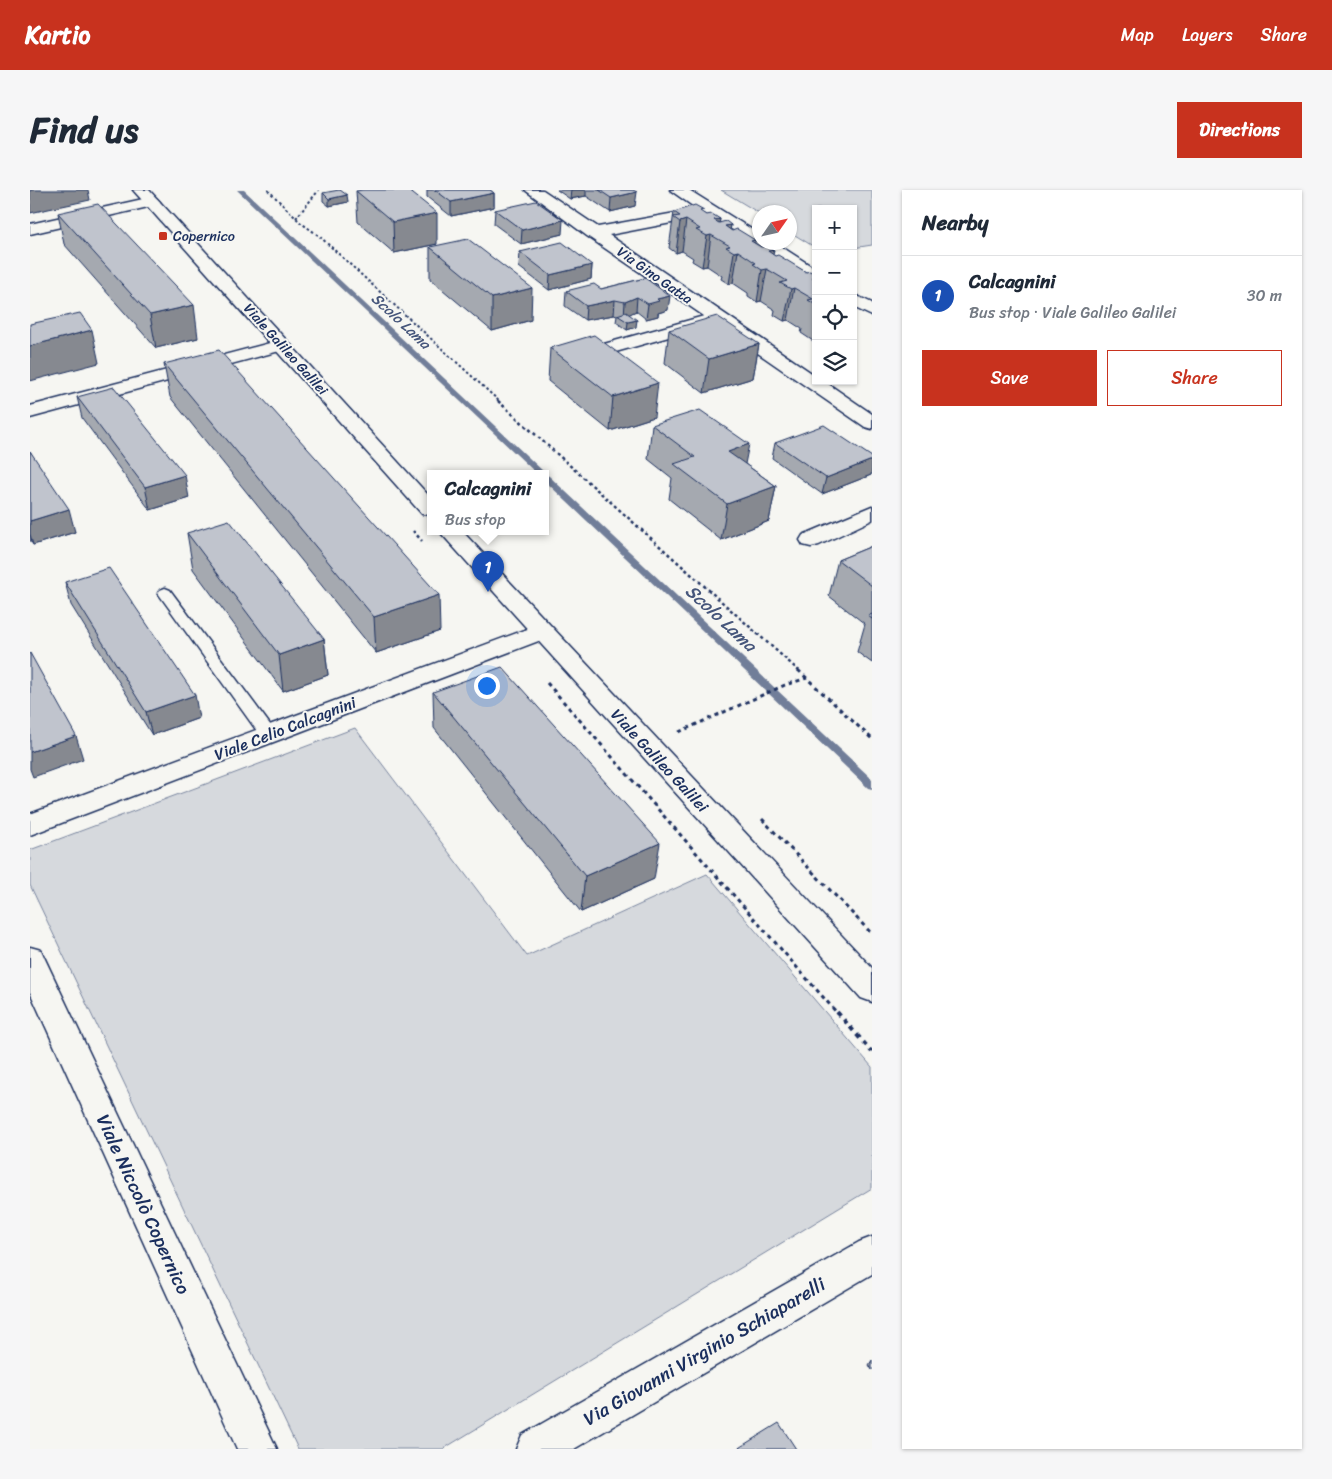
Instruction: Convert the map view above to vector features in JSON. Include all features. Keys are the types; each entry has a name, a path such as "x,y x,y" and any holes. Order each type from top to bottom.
{"street":[{"name":"Via Gino Gatta","path":"533,190 716,318 872,423"},
{"path":"678,190 752,237"},
{"path":"30,229 146,196"},
{"name":"Viale Galileo Galilei","path":"146,196 427,506"},
{"name":"Via Gino Gatta","path":"593,233 710,211"},
{"path":"774,250 812,274"},
{"path":"857,301 872,310"},
{"name":"Via Gino Gatta","path":"592,353 716,318"},
{"path":"30,412 282,345"},
{"path":"811,540 872,512"},
{"name":"Viale Galileo Galilei","path":"454,535 872,989"},
{"name":"Viale Celio Calcagnini","path":"30,825 541,632"},
{"name":"Viale Niccolò Copernico","path":"30,959 257,1449"},
{"name":"Via Giovanni Virginio Schiaparelli","path":"536,1449 872,1254"}],"lane":[{"path":"165,593 268,734"}],"path":[{"path":"268,190 296,218 318,235 577,473 807,678 812,685 872,739"},
{"path":"296,218 319,190"},
{"path":"541,676 872,1052"},
{"path":"679,732 785,685 807,678"}],"shaded area":[{"path":"721,190 872,190 872,245 857,247 857,205 812,205 812,246 797,236 797,205 752,205 752,209"},
{"path":"355,728 527,956 707,874 872,1067 872,1188 443,1449 298,1449 30,885 30,850"}],"building":[{"path":"340,190 347,195 329,199 323,193"},
{"path":"408,190 437,213 393,222 356,191"},
{"path":"435,190 490,190 494,193 451,202"},
{"path":"599,190 633,190 637,192 611,198"},
{"path":"536,201 563,220 522,230 495,210"},
{"path":"98,204 194,305 150,315 58,213"},
{"path":"695,205 704,210 700,211 706,215 712,214 720,219 714,220 719,223 726,221 731,225 725,226 732,231 737,229 752,238 752,250 774,250 768,251 806,272 810,271 812,272 812,298 794,288 791,289 780,283 787,281 767,269 762,270 753,264 756,263 738,251 734,252 726,247 730,246 711,235 707,236 696,230 700,229 686,220 680,222 673,217 680,216 674,212"},
{"path":"468,239 532,288 492,298 430,247"},
{"path":"562,242 592,265 550,275 520,252"},
{"path":"645,278 670,296 657,299 659,301 648,304 637,297 625,302 615,300 586,306 566,291 594,284 601,289"},
{"path":"626,312 637,320 628,322 617,315"},
{"path":"80,313 92,330 30,346 30,324"},
{"path":"717,316 759,344 709,359 669,330"},
{"path":"594,335 658,383 613,397 550,348"},
{"path":"219,350 439,595 374,617 164,364"},
{"path":"114,387 185,475 145,487 77,397"},
{"path":"700,410 749,444 728,452 776,486 727,504 674,464 695,457 652,425"},
{"path":"824,425 872,457 872,460 826,478 775,443"},
{"path":"30,451 69,509 30,521"},
{"path":"229,520 324,639 279,655 187,533"},
{"path":"872,546 872,586 838,560"},
{"path":"109,568 195,695 146,712 65,582"},
{"path":"30,653 76,736 30,752"},
{"path":"502,667 660,843 585,876 433,692"},
{"path":"779,1423 796,1449 737,1449"}],"waterway":[{"name":"Scolo Lama","path":"240,190 538,470"},
{"name":"Scolo Lama","path":"549,481 872,785"}],"place":[{"name":"Copernico","path":"163,236"},
{"name":"Calcagnini","path":"488,592"}]}
